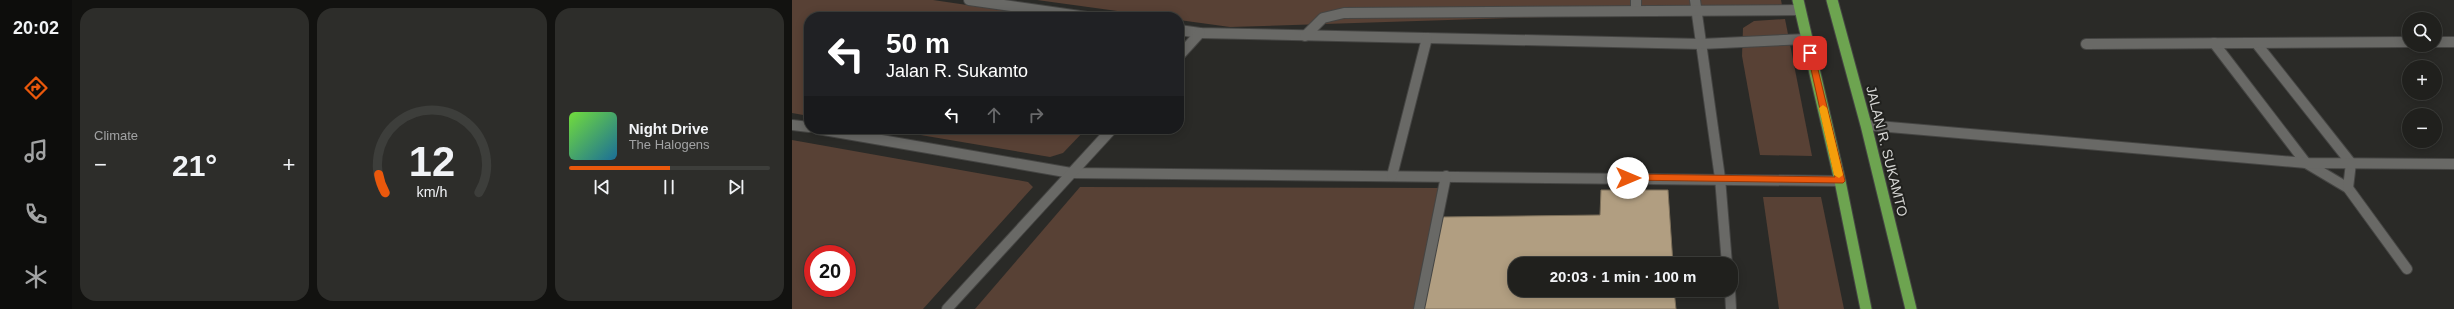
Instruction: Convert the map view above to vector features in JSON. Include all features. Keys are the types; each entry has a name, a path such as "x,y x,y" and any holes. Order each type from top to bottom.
{"highway":[{"name":"JALAN R. SUKAMTO","path":"1832,0 1866,125 1911,309"},
{"path":"1799,5 1840,181 1866,309"}],"street":[{"path":"969,0 1052,12"},
{"path":"1572,11 1573,0"},
{"path":"1636,0 1636,11"},
{"path":"1694,0 1720,178 1726,257"},
{"path":"1305,36 1317,22 1334,14 1696,11 1799,5"},
{"path":"1184,31 1200,33 1305,36 1701,44 1807,39"},
{"path":"1184,51 1200,33"},
{"path":"1392,176 1427,38"},
{"path":"2086,44 2402,42"},
{"path":"2442,42 2454,42"},
{"path":"2214,43 2306,163 2348,188 2407,269"},
{"path":"2256,43 2351,163 2348,188"},
{"path":"792,124 804,127"},
{"path":"1866,125 2090,146 2306,163 2454,164"},
{"path":"847,134 1071,173 1720,178 1840,181"},
{"path":"947,309 1107,134"},
{"path":"1419,309 1446,176"},
{"path":"1730,297 1731,309"}],"shaded area":[{"path":"792,0 933,0 1014,12 804,12 804,115 792,113"},
{"path":"1037,0 1781,0 1784,16 1733,11 1230,27 1184,21 1184,12 1125,12"},
{"path":"1785,19 1812,156 1760,155 1742,56 1743,28 1754,21"},
{"path":"914,134 1081,134 1063,153 1050,157"},
{"path":"792,140 1028,182 1033,187 923,309 792,309"},
{"path":"1080,187 1440,188 1417,309 975,309"},
{"path":"1763,197 1821,197 1844,309 1779,309"}],"building":[{"path":"1601,190 1668,190 1673,257 1508,257 1508,297 1675,297 1676,309 1423,309 1440,217 1600,215"}],"slow traffic":[{"path":"1823,108 1839,175"}],"route":[{"path":"1628,178 1720,178 1840,181 1810,53"}]}
